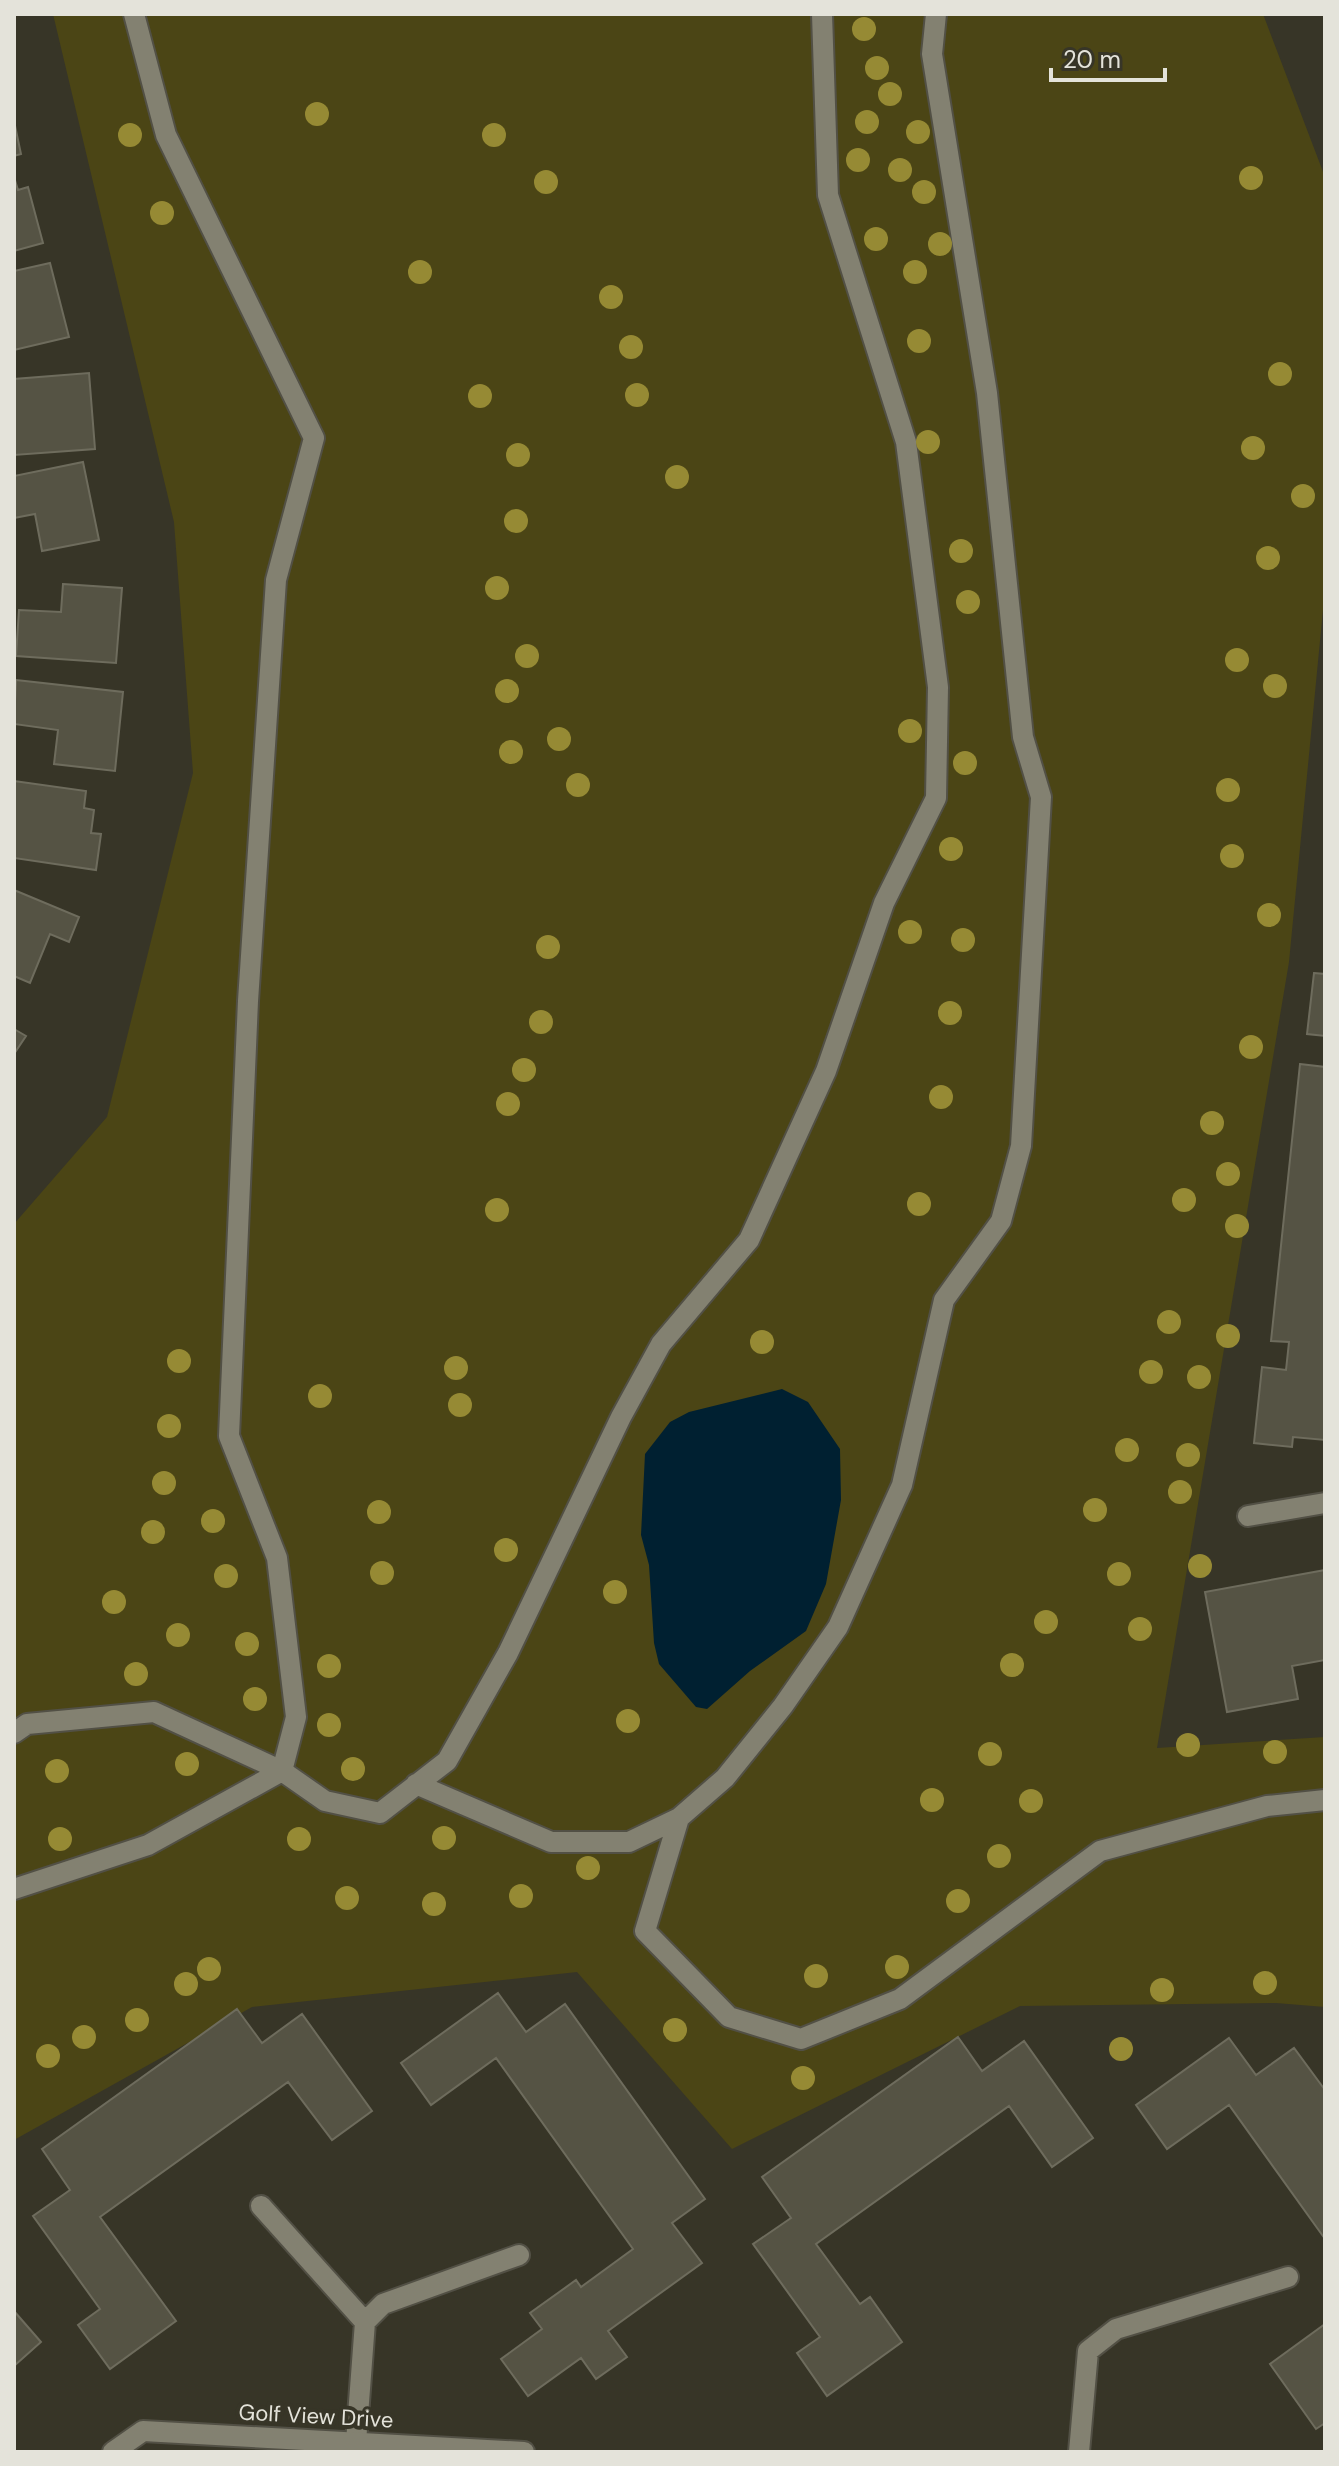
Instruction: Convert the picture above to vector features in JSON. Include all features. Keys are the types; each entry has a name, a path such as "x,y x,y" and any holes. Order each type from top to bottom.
{"street":[{"path":"14,1889 148,1845 282,1771 296,1717 277,1558 229,1436 248,1001 276,580 314,438 166,135 134,14"},
{"path":"14,1733 27,1724 154,1712 282,1771 325,1801 380,1813 447,1761 508,1653 621,1417 661,1344 749,1240 826,1071 884,903 936,798 938,687 906,442 828,195 822,14"},
{"path":"416,1784 551,1842 629,1842 679,1818 725,1778 783,1706 838,1627 902,1485 944,1300 1001,1221 1021,1146 1041,797 1023,737 987,393 932,54 936,14"},
{"path":"1248,1516 1325,1503"},
{"path":"679,1818 645,1931 729,2017 801,2039 900,1999 1100,1851 1267,1806 1325,1800"},
{"path":"261,2206 365,2322"},
{"path":"356,2442 365,2322 383,2304 519,2255"},
{"path":"1079,2452 1088,2351 1116,2329 1288,2277"},
{"name":"Golf View Drive","path":"113,2452 143,2431 524,2452"}],"shaded area":[{"path":"53,14 1263,14 1325,177 1325,589 1289,962 1157,1748 1325,1737 1325,2007 1276,2003 1020,2006 732,2149 577,1972 252,2007 14,2140 14,1224 107,1117 193,773 174,522"}],"water":[{"path":"782,1389 808,1402 840,1449 841,1500 826,1584 806,1631 750,1671 707,1709 696,1707 659,1664 654,1643 649,1565 641,1535 645,1454 670,1422 689,1412"}],"building":[{"path":"14,121 21,154 14,156"},
{"path":"14,177 18,190 28,187 43,243 14,251"},
{"path":"50,263 69,337 14,350 14,271"},
{"path":"89,373 95,449 14,455 14,379"},
{"path":"83,462 99,540 42,551 35,514 14,518 14,476"},
{"path":"63,584 122,588 116,663 16,656 19,610 61,612"},
{"path":"16,680 123,692 115,771 54,764 58,730 14,724"},
{"path":"14,781 86,791 84,808 94,810 91,833 101,834 96,870 14,858"},
{"path":"14,890 79,917 69,942 50,934 30,983 14,976"},
{"path":"1314,973 1325,974 1325,1036 1307,1034"},
{"path":"14,1029 26,1036 14,1054"},
{"path":"1300,1064 1325,1067 1325,1440 1293,1437 1292,1447 1254,1443 1262,1367 1286,1370 1289,1342 1271,1341"},
{"path":"1325,1570 1325,1660 1292,1666 1298,1699 1227,1712 1205,1592"},
{"path":"498,1993 526,2032 565,2004 705,2199 672,2223 702,2263 608,2331 627,2357 596,2379 581,2358 528,2396 501,2359 542,2329 530,2313 576,2280 581,2287 633,2249 496,2058 431,2105 401,2063"},
{"path":"237,2009 262,2043 302,2014 372,2111 332,2140 288,2082 100,2217 176,2321 110,2369 78,2325 100,2309 33,2216 70,2190 42,2149"},
{"path":"958,2037 982,2071 1024,2041 1093,2138 1052,2167 1009,2106 816,2244 860,2304 870,2297 902,2342 827,2396 797,2353 820,2337 753,2244 791,2218 762,2177"},
{"path":"1229,2038 1256,2075 1294,2048 1325,2090 1325,2239 1229,2105 1167,2149 1136,2105"},
{"path":"14,2311 41,2342 14,2366"},
{"path":"1325,2324 1325,2423 1316,2429 1270,2364"}]}
